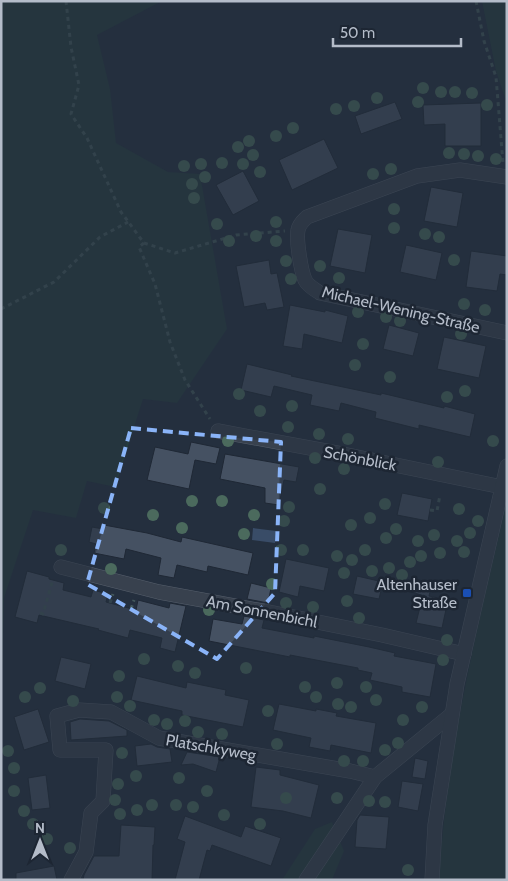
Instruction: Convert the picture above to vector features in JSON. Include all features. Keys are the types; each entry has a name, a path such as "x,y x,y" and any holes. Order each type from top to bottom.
{"street":[{"path":"298,230 300,224 307,217 417,176 460,170 505,177"},
{"name":"Michael-Wening-Straße","path":"298,230 300,260 305,280 311,287 320,292 507,333"},
{"name":"Schönblick","path":"218,430 502,487"},
{"path":"432,880 435,825 452,714 507,466"},
{"name":"Am Sonnenbichl","path":"60,567 138,587 382,635 464,654"},
{"name":"Platschkyweg","path":"71,880 86,852 91,813 103,801 106,750 60,750 57,716 79,710 111,712 159,738 375,777"},
{"path":"306,880 375,777 452,714"}],"path":[{"path":"66,1 71,48 79,85 71,114 87,138 121,212 144,243 174,253 236,235 298,230"},
{"path":"476,1 484,41 496,77 505,177"},
{"path":"1,309 54,282 100,237 128,222"},
{"path":"144,243 139,246 155,284 170,342 185,380 218,430"},
{"path":"430,510 437,511 440,495"},
{"path":"40,613 43,614 48,590 55,572 60,567"}],"highlighted area":[{"path":"131,428 281,442 275,593 217,659 87,584"}],"green space":[{"path":"1,1 162,1 97,35 110,89 116,143 168,172 200,174 227,329 177,403 143,399 115,487 87,481 76,518 33,510 4,598 1,703"},
{"path":"482,1 507,1 507,98 505,98 496,71"},
{"path":"507,501 507,880 439,880 448,784 456,737"},
{"path":"332,822 344,851 332,880 282,880 315,829"}],"water":[{"path":"253,528 276,531 275,543 252,540"}],"building":[{"path":"395,102 402,119 361,134 355,116"},
{"path":"481,103 481,146 445,146 445,124 424,125 423,105"},
{"path":"324,139 338,168 292,190 279,160"},
{"path":"243,171 259,201 233,215 216,185"},
{"path":"431,187 463,193 457,227 424,221"},
{"path":"338,229 372,235 365,273 330,266"},
{"path":"406,245 442,253 436,280 400,272"},
{"path":"471,251 507,256 507,275 500,274 497,291 466,287"},
{"path":"269,260 271,274 277,273 284,307 267,310 265,303 244,307 236,266"},
{"path":"290,305 325,312 325,310 348,316 342,343 304,334 302,349 283,346"},
{"path":"389,325 419,333 413,356 383,349"},
{"path":"444,337 486,346 479,378 437,369"},
{"path":"247,364 291,376 381,395 381,393 444,408 444,406 475,414 470,437 419,425 419,429 375,418 376,412 341,403 339,411 310,405 312,395 274,386 271,397 241,390"},
{"path":"191,442 220,448 216,464 195,460 189,489 147,480 155,447 188,454"},
{"path":"225,454 299,467 296,482 284,480 279,505 265,503 265,488 220,479"},
{"path":"402,493 432,499 428,521 397,515"},
{"path":"104,525 181,542 182,537 253,553 248,575 208,566 207,572 177,565 174,578 158,575 161,558 126,549 124,559 94,553 96,544 89,542 92,527 103,529"},
{"path":"286,559 329,568 324,591 300,586 298,597 279,592"},
{"path":"27,571 64,583 63,590 91,597 93,590 108,594 106,602 136,610 138,600 169,608 170,603 186,606 175,652 160,648 162,638 130,630 128,638 39,615 37,623 15,617"},
{"path":"357,576 383,582 379,599 353,594"},
{"path":"415,579 432,583 429,596 448,600 442,628 416,623 423,595 411,592"},
{"path":"251,583 271,588 268,603 247,599"},
{"path":"244,616 264,620 262,628 369,647 395,653 394,656 436,664 430,697 402,692 402,687 370,680 372,673 358,670 358,668 209,641 213,619 242,624"},
{"path":"61,657 91,664 85,689 55,681"},
{"path":"137,676 186,688 187,682 226,690 225,695 249,700 243,727 182,715 182,711 131,700"},
{"path":"279,704 337,713 336,716 376,723 371,753 331,745 330,751 309,747 311,738 273,730"},
{"path":"38,709 49,742 24,750 14,717"},
{"path":"80,719 109,721 127,730 127,736 71,740 70,722"},
{"path":"151,744 170,749 172,762 137,766 135,746"},
{"path":"187,752 220,757 216,772 193,764 181,765"},
{"path":"415,758 428,761 425,779 412,777"},
{"path":"256,767 280,770 280,775 319,785 311,818 283,811 251,807"},
{"path":"46,775 50,808 32,810 28,778"},
{"path":"402,781 423,784 418,811 398,807"},
{"path":"360,815 389,817 386,849 355,847 357,820"},
{"path":"185,816 241,837 245,826 281,838 271,866 212,845 210,851 207,850 199,880 175,880 185,842 177,839"},
{"path":"121,825 155,827 152,880 83,880 94,856 119,856"},
{"path":"54,866 57,880 16,880 16,873"}],"place":[{"name":"Altenhauser Straße","path":"467,593"}]}
